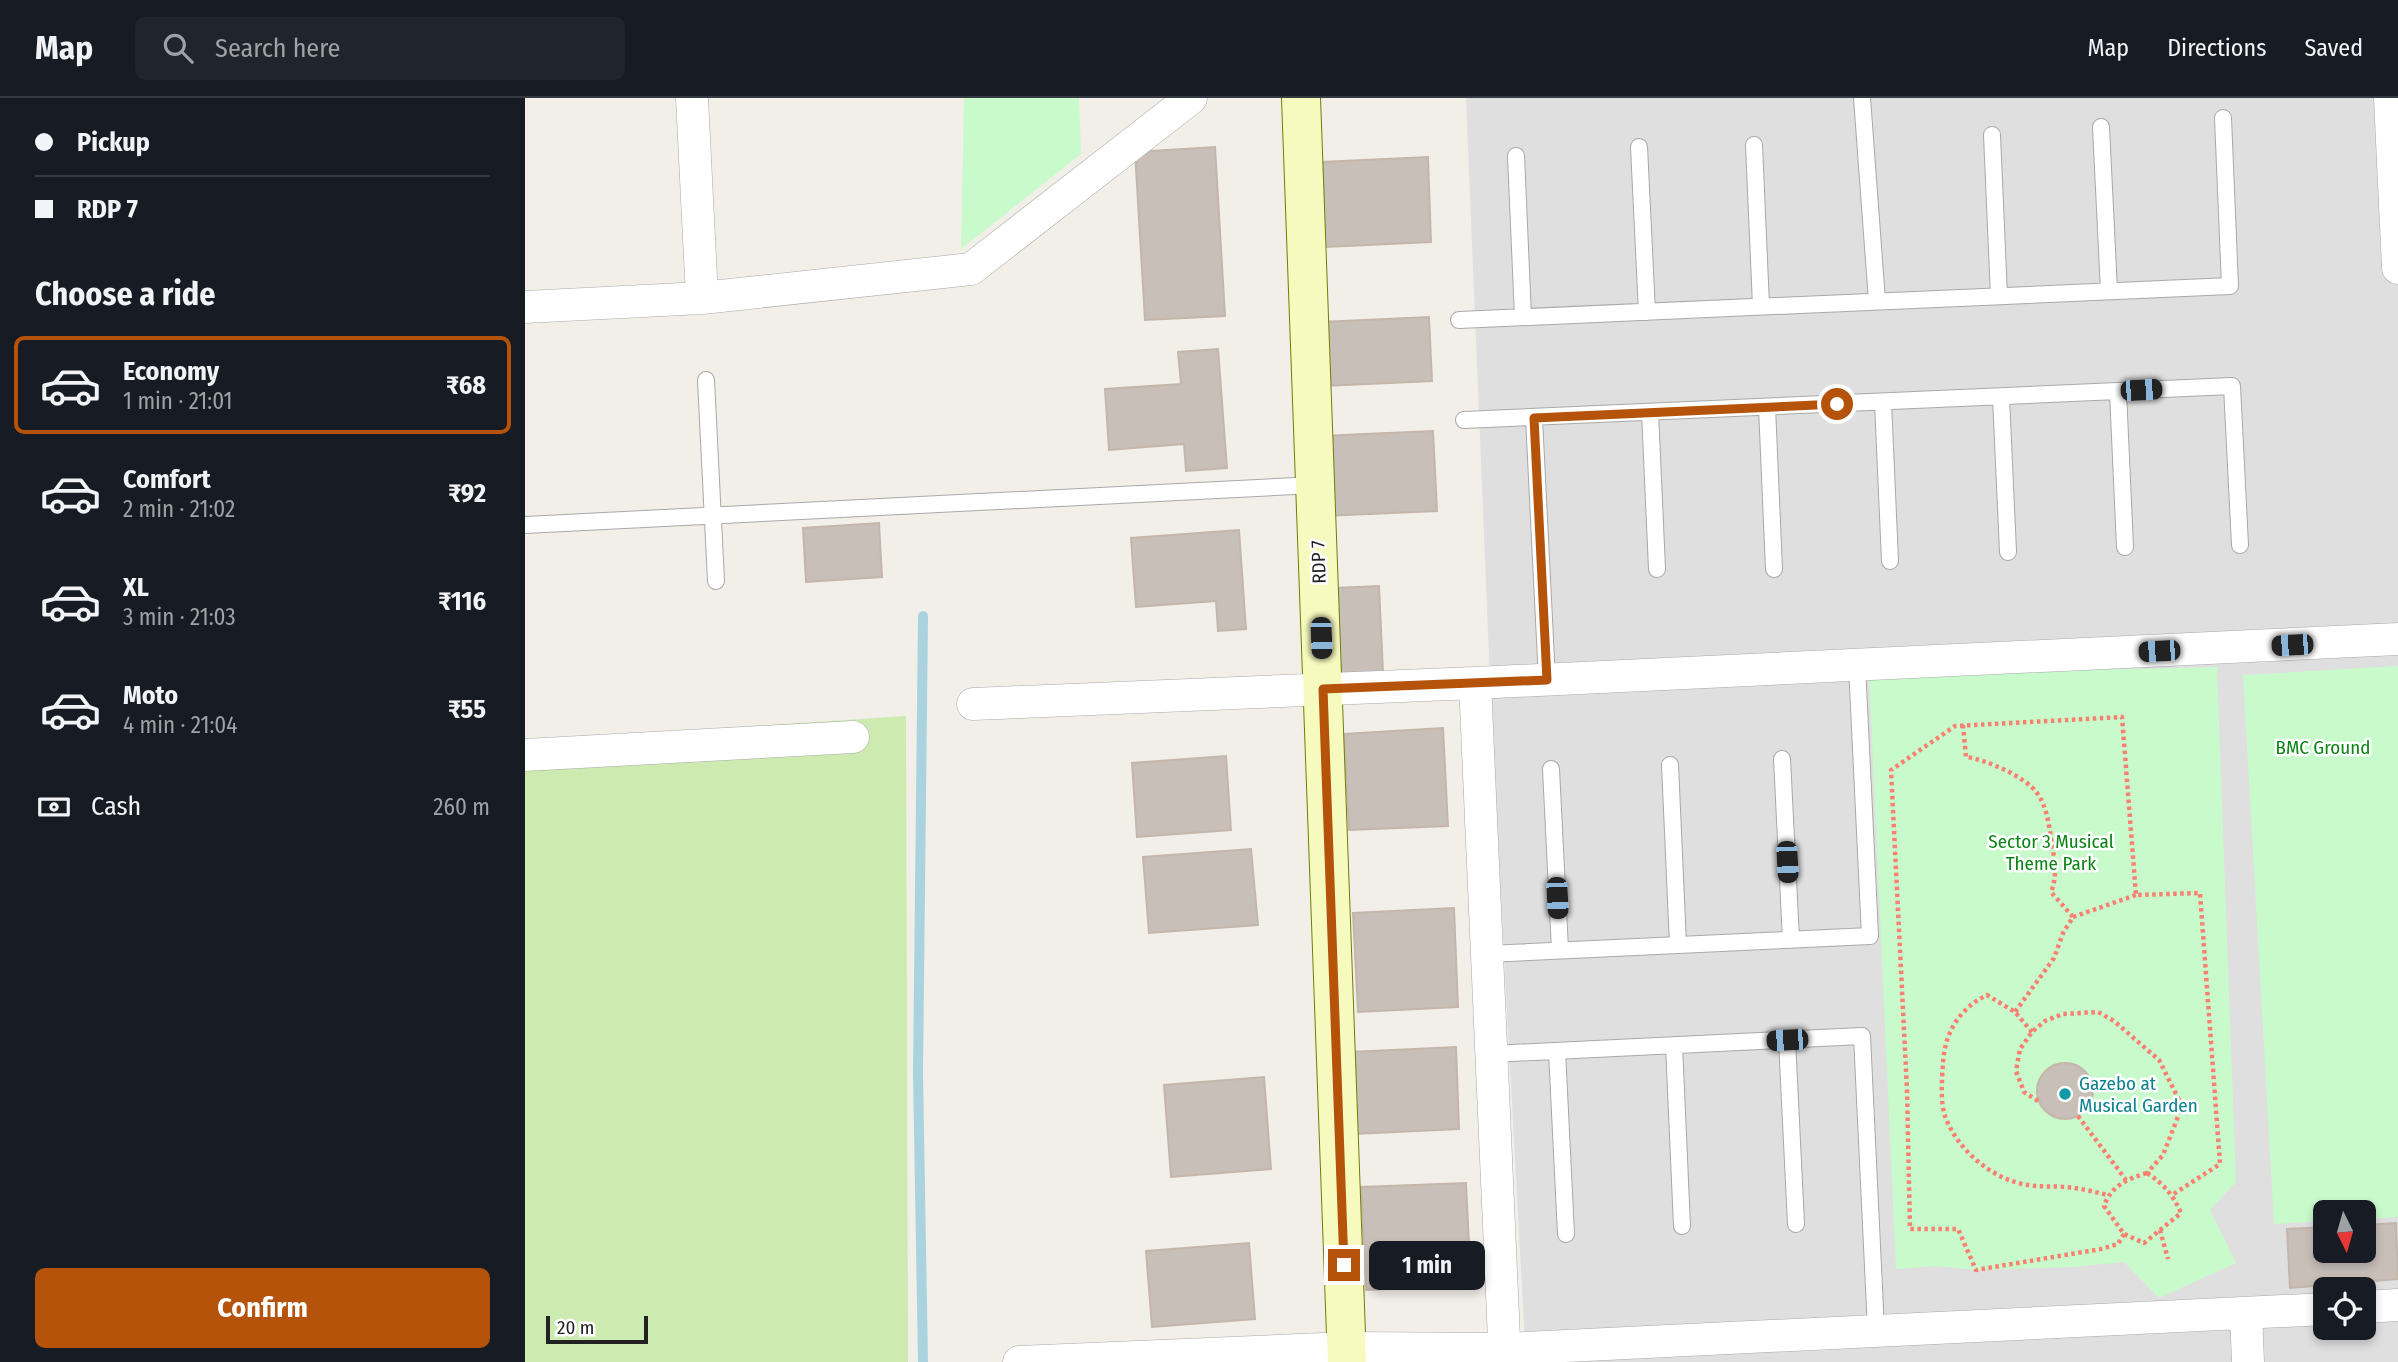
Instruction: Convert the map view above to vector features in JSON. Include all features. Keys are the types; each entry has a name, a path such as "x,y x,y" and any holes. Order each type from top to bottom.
{"street":[{"path":"692,98 702,298"},
{"path":"525,307 702,298 971,269 1191,98"},
{"name":"RDP 7","path":"1301,98 1347,1355"},
{"path":"2390,98 2398,268"},
{"path":"973,704 1547,680 2398,639"},
{"path":"1475,683 1505,1355"},
{"path":"525,755 853,737"},
{"path":"2376,1307 2398,1306"},
{"path":"1019,1362 1706,1351 1876,1330 2313,1310"},
{"path":"2246,1313 2248,1362"}],"lane":[{"path":"1862,98 1877,301"},
{"path":"1459,320 2230,286 2223,118"},
{"path":"2102,127 2109,291"},
{"path":"1992,135 1999,296"},
{"path":"1754,145 1761,306"},
{"path":"1639,147 1647,312"},
{"path":"1516,156 1523,317"},
{"path":"706,380 716,581"},
{"path":"1464,420 2232,386 2239,545"},
{"path":"2118,391 2125,547"},
{"path":"2001,397 2008,552"},
{"path":"1883,402 1890,561"},
{"path":"1767,407 1775,569"},
{"path":"1650,412 1657,569"},
{"path":"1534,418 1547,680"},
{"path":"525,525 1315,485"},
{"path":"1487,954 1870,936 1857,665"},
{"path":"1782,759 1791,940"},
{"path":"1670,765 1678,945"},
{"path":"1551,769 1560,950"},
{"path":"1492,1054 1862,1036 1876,1330"},
{"path":"1787,1040 1796,1224"},
{"path":"1674,1045 1682,1226"},
{"path":"1557,1051 1566,1234"}],"path":[{"path":"2124,1234 2118,1244 2101,1249 1976,1270 1958,1229 1910,1229 1907,1090 1891,770 1955,726 2122,717 2136,895"},
{"path":"1963,725 1966,757 1985,760 2007,770 2036,791 2047,816 2056,863 2056,878 2051,892 2073,917"},
{"path":"2015,1012 2055,958 2063,933 2073,917 2136,895 2200,893 2220,1164 2172,1195"},
{"path":"2032,1032 2015,1012 1987,995 1970,1005 1951,1028 1944,1053 1944,1115 1955,1138 1979,1162 2006,1179 2027,1185 2067,1187 2108,1195"},
{"path":"2038,1101 2024,1092 2016,1071 2020,1049 2032,1032 2045,1021 2063,1014 2098,1012 2115,1021 2159,1060 2170,1077 2180,1102 2179,1114 2163,1155 2147,1173 2126,1180 2108,1195 2104,1206 2124,1234 2144,1243 2181,1213 2172,1195 2160,1181 2147,1173"},
{"path":"2078,1116 2126,1180"},
{"path":"2160,1230 2168,1259"}],"shaded area":[{"path":"1466,98 2398,98 2398,1362 1526,1362 1493,753"}],"green space":[{"path":"964,98 1079,98 1081,154 961,249"},
{"name":"BMC Ground","path":"2398,666 2398,1217 2377,1218 2377,1200 2313,1200 2313,1222 2274,1224 2243,675"},
{"name":"Sector 3 Musical Theme Park","path":"2217,667 2236,1182 2210,1210 2236,1263 2159,1298 2124,1262 2073,1267 1976,1270 1935,1266 1896,1269 1869,675"},
{"path":"906,716 908,1362 525,1362 525,741"}],"building":[{"path":"1215,147 1225,316 1145,320 1135,152"},
{"path":"1428,157 1431,242 1325,247 1321,162"},
{"path":"1429,317 1432,381 1324,386 1321,322"},
{"path":"1218,349 1227,468 1186,471 1184,444 1109,450 1105,389 1181,384 1178,352"},
{"path":"1433,431 1437,511 1324,516 1320,436"},
{"path":"879,523 882,577 806,582 803,528"},
{"path":"1239,530 1246,629 1218,631 1216,601 1136,607 1131,538"},
{"path":"1379,586 1383,672 1340,674 1335,588"},
{"path":"1443,728 1448,826 1349,830 1344,734"},
{"path":"1226,756 1231,830 1137,837 1132,763"},
{"path":"1251,849 1258,925 1149,933 1143,857"},
{"path":"1454,908 1458,1007 1358,1012 1353,913"},
{"path":"1456,1047 1459,1129 1354,1134 1350,1052"},
{"name":"Gazebo at Musical Garden","path":"2060,1063 2070,1063 2085,1071 2091,1080 2091,1102 2085,1111 2070,1119 2060,1119 2042,1107 2037,1096 2037,1086 2049,1068"},
{"path":"1264,1077 1271,1169 1171,1177 1164,1085"},
{"path":"1466,1183 1471,1285 1366,1290 1361,1187"},
{"path":"2396,1223 2398,1279 2376,1281 2376,1277 2313,1277 2313,1286 2290,1288 2287,1229 2313,1228 2313,1264 2377,1264 2377,1224"},
{"path":"2396,1223 2398,1279 2376,1281 2376,1277 2313,1277 2313,1286 2290,1288 2287,1229 2313,1228 2313,1264 2377,1264 2377,1224"},
{"path":"1249,1243 1255,1319 1152,1327 1146,1251"}],"waterway":[{"path":"923,616 918,1073 923,1362"}],"place":[{"name":"Gazebo at Musical Garden","path":"2065,1094"}],"route":[{"path":"1344,1265 1323,689 1547,680 1534,418 1837,404"}]}
